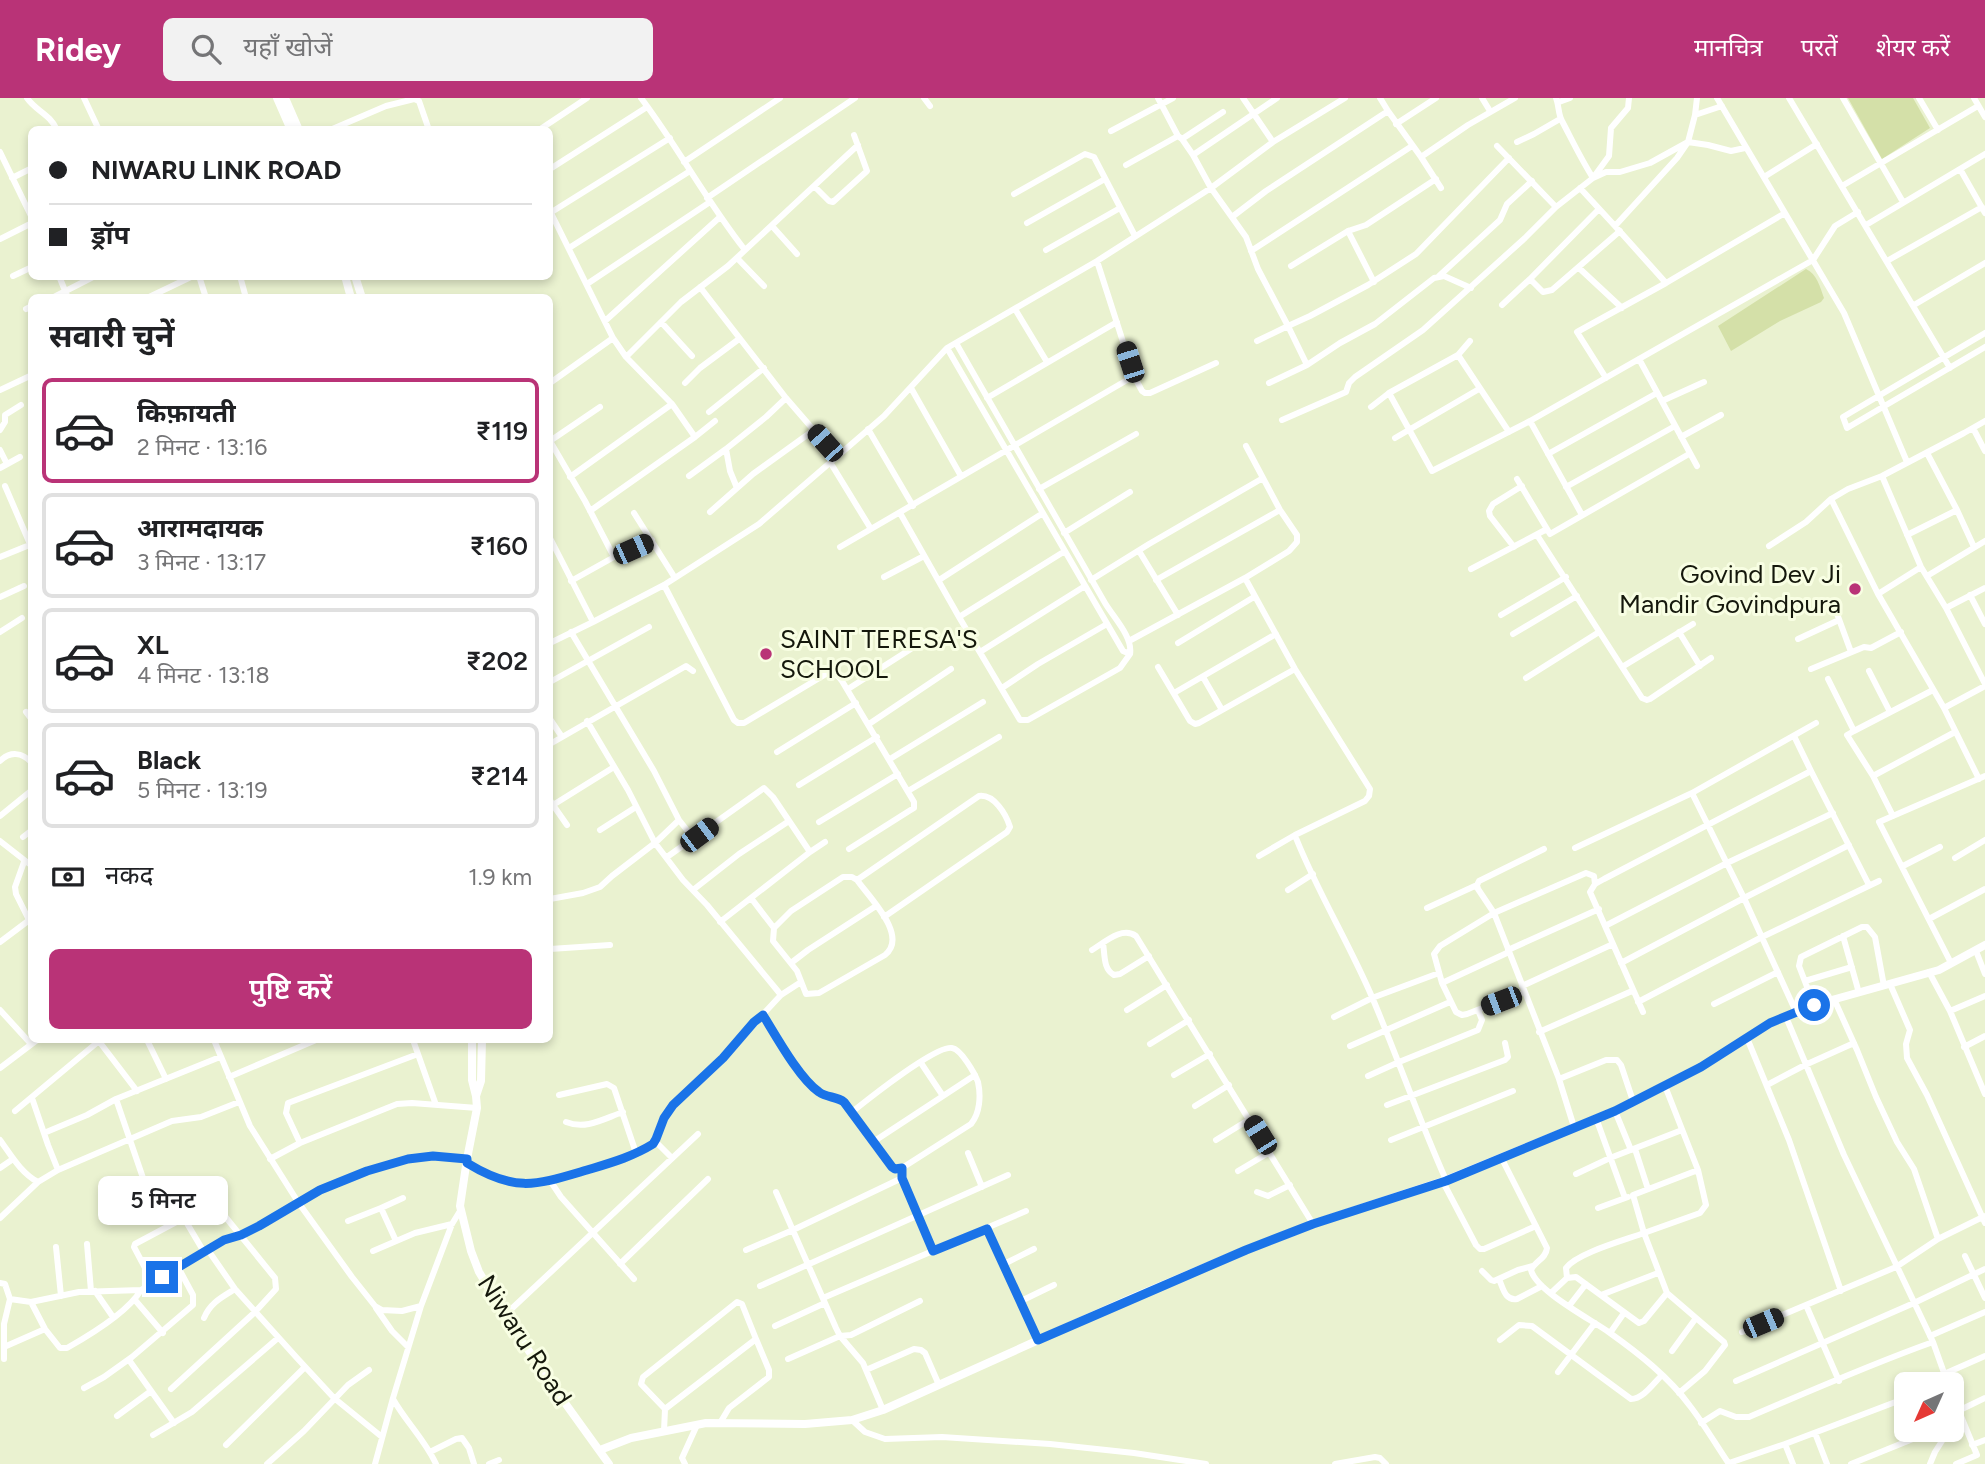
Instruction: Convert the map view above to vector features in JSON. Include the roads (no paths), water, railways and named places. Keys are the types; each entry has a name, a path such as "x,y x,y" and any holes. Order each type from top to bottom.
{"street":[{"path":"27,98 49,117 55,126"},
{"path":"84,98 97,126"},
{"path":"278,98 289,126"},
{"path":"285,98 297,126"},
{"path":"545,126 587,98"},
{"path":"553,167 653,98"},
{"path":"684,162 780,98"},
{"path":"587,284 855,98"},
{"path":"924,98 930,106"},
{"path":"1111,131 1159,101 1172,98"},
{"path":"1243,98 1273,142"},
{"path":"1194,155 1277,98"},
{"path":"553,641 664,585 759,524 868,429 911,388 947,348 1097,261 1211,188 1273,142 1345,98"},
{"path":"1380,98 1441,188"},
{"path":"1396,124 1436,98"},
{"path":"1482,98 1490,111"},
{"path":"1421,157 1490,111 1515,98"},
{"path":"1570,98 1557,100 1560,119 1593,178"},
{"path":"1593,178 1609,156 1611,128 1628,108 1629,98"},
{"path":"1530,279 1538,289 1547,292 1579,268 1617,229 1688,142 1698,98"},
{"path":"1717,98 1844,313 1907,462"},
{"path":"1800,98 1791,100 1950,368"},
{"path":"1843,98 1903,202"},
{"path":"1919,98 1938,130"},
{"path":"1974,98 1985,117"},
{"path":"339,126 386,106 414,99 419,101 428,126"},
{"path":"1159,101 1180,138 1194,155 1211,188 1246,237 1307,365"},
{"path":"644,103 745,250"},
{"path":"1695,115 1721,106"},
{"path":"1842,186 1978,106"},
{"path":"1232,217 1266,191 1388,111"},
{"path":"1126,165 1180,138 1223,112"},
{"path":"1517,142 1560,119"},
{"path":"814,186 833,202 867,171 854,135"},
{"path":"553,210 670,138"},
{"path":"1282,421 1346,391 1355,377 1423,330 1556,208 1593,178 1606,172 1620,172 1650,163 1688,142 1731,151 1745,148"},
{"path":"626,356 681,302 737,258 858,145"},
{"path":"1764,177 1817,145"},
{"path":"1251,251 1412,146"},
{"path":"1497,146 1556,208"},
{"path":"0,152 28,213"},
{"path":"1014,194 1086,154 1094,157 1135,236"},
{"path":"1866,225 1985,154"},
{"path":"1257,341 1374,282 1416,254 1509,158"},
{"path":"1887,261 1983,210 1959,169"},
{"path":"12,178 28,170"},
{"path":"569,248 690,171"},
{"path":"1027,223 1105,179"},
{"path":"1291,266 1348,231 1366,225 1436,179"},
{"path":"1269,383 1307,365 1376,324 1439,276 1500,220 1507,204 1532,181"},
{"path":"1580,188 1667,283"},
{"path":"1046,250 1120,208"},
{"path":"1502,305 1600,209"},
{"path":"1389,393 1432,471 1531,421 1812,260 1835,226 1858,212"},
{"path":"1606,378 1577,332 1667,283 1785,213"},
{"path":"605,321 720,217"},
{"path":"553,218 613,338 647,380 672,404 695,437"},
{"path":"0,239 28,221"},
{"path":"772,226 797,254"},
{"path":"1348,231 1374,282"},
{"path":"737,258 764,286"},
{"path":"1097,261 1134,376 1142,391 1150,393 1216,363"},
{"path":"1914,305 1985,263"},
{"path":"1579,268 1622,308"},
{"path":"13,276 28,269"},
{"path":"1439,276 1471,288"},
{"path":"67,294 89,280"},
{"path":"155,294 185,280"},
{"path":"700,287 786,398 838,457"},
{"path":"1014,309 1047,362"},
{"path":"661,322 692,356"},
{"path":"987,398 1117,322"},
{"path":"1985,333 1843,417 1847,428 1985,347"},
{"path":"553,381 613,338"},
{"path":"685,383 700,368 739,339"},
{"path":"1371,407 1389,393 1458,355 1470,341"},
{"path":"900,513 1018,718 1023,721 1119,668 1129,653 1129,641 1091,580 956,343"},
{"path":"947,348 1123,652 1129,653"},
{"path":"1458,355 1509,432"},
{"path":"1639,359 1696,466"},
{"path":"709,412 764,368"},
{"path":"840,547 1134,376"},
{"path":"0,390 28,377"},
{"path":"1661,401 1704,382"},
{"path":"911,388 961,476"},
{"path":"1395,438 1479,388"},
{"path":"1548,454 1657,393"},
{"path":"689,476 766,418 786,398"},
{"path":"570,477 672,404"},
{"path":"5,415 21,405"},
{"path":"0,406 5,415 5,422 0,430"},
{"path":"553,439 600,407"},
{"path":"1681,437 1721,415"},
{"path":"590,512 715,421"},
{"path":"1531,421 1582,515"},
{"path":"1769,546 1806,522 1831,499 1847,489 1882,476 1985,421"},
{"path":"1566,487 1675,426"},
{"path":"1973,428 1985,451"},
{"path":"868,429 913,506"},
{"path":"710,512 737,488 814,430"},
{"path":"1039,489 1136,434"},
{"path":"553,446 614,557"},
{"path":"1129,641 1245,578 1289,551 1297,542 1297,535 1280,510 1246,446"},
{"path":"726,449 730,471 737,488"},
{"path":"0,450 3,466 20,457"},
{"path":"1927,453 1974,547"},
{"path":"1517,479 1550,534 1689,454"},
{"path":"831,462 871,529"},
{"path":"1882,476 1921,567 1985,685 1944,708"},
{"path":"1091,580 1263,478"},
{"path":"5,486 28,537"},
{"path":"1514,547 1489,511 1493,504 1521,486"},
{"path":"1064,533 1130,492"},
{"path":"1831,499 1878,594 1982,777 1879,822 1951,963"},
{"path":"939,580 1050,509"},
{"path":"1156,580 1280,510"},
{"path":"1907,535 1957,510"},
{"path":"634,513 675,578"},
{"path":"1471,569 1547,529"},
{"path":"1537,535 1642,698 1647,700 1711,658"},
{"path":"571,581 652,540"},
{"path":"1927,576 1985,541"},
{"path":"553,544 593,622"},
{"path":"0,557 28,545"},
{"path":"959,617 1065,551"},
{"path":"1139,551 1178,615"},
{"path":"884,577 924,556"},
{"path":"1878,594 1921,567"},
{"path":"1501,615 1566,577"},
{"path":"1245,578 1295,669 1370,789 1365,802 1295,835 1259,856"},
{"path":"664,585 734,720 738,723 744,723 826,674 839,676 914,802 914,808 849,849"},
{"path":"0,597 24,586"},
{"path":"980,652 1085,586"},
{"path":"1945,608 1985,588"},
{"path":"1970,595 1985,624"},
{"path":"1513,634 1577,596"},
{"path":"1178,643 1254,597"},
{"path":"1836,611 1852,652"},
{"path":"0,632 22,618"},
{"path":"1798,639 1839,620"},
{"path":"1002,688 1107,624"},
{"path":"1622,667 1693,624"},
{"path":"553,680 649,627"},
{"path":"571,632 654,771 679,820 694,839"},
{"path":"1526,678 1599,632"},
{"path":"1679,632 1700,666"},
{"path":"1811,668 1864,647 1871,648 1901,632"},
{"path":"1174,693 1276,635"},
{"path":"848,689 929,638"},
{"path":"553,742 686,666 693,671"},
{"path":"1158,667 1190,721 1195,724 1295,669"},
{"path":"869,724 951,669"},
{"path":"1869,671 1890,712"},
{"path":"1203,677 1222,710"},
{"path":"1828,678 1854,731"},
{"path":"1893,816 1873,776 1847,735 1933,690"},
{"path":"890,759 983,702"},
{"path":"777,752 856,703"},
{"path":"587,721 655,844 781,995"},
{"path":"1575,848 1692,793 1816,723"},
{"path":"553,724 562,737"},
{"path":"1873,776 1955,732"},
{"path":"1794,736 1869,885"},
{"path":"799,785 877,737"},
{"path":"908,791 999,737"},
{"path":"0,761 11,754 20,754 28,760"},
{"path":"553,801 614,767"},
{"path":"1643,1012 1590,892 1595,884 1811,771"},
{"path":"819,822 898,774"},
{"path":"667,857 764,788 810,852"},
{"path":"0,816 28,793"},
{"path":"1692,793 1796,1012"},
{"path":"857,880 979,796 989,797 997,804 1008,821 1010,827 1007,832 884,917"},
{"path":"553,805 567,825"},
{"path":"600,830 636,807"},
{"path":"1605,926 1727,863 1833,813"},
{"path":"553,898 600,887 655,844 679,820"},
{"path":"693,890 739,854 789,821"},
{"path":"23,837 28,833"},
{"path":"1295,835 1372,998 1444,1181 1476,1245 1484,1249 1536,1226"},
{"path":"1955,858 1985,840"},
{"path":"0,841 28,864"},
{"path":"720,922 825,842"},
{"path":"1620,963 1849,845"},
{"path":"1903,866 1940,847"},
{"path":"1427,908 1544,849"},
{"path":"24,862 15,887 28,919"},
{"path":"1595,884 1594,876 1586,873 1494,913 1440,946 1434,956 1441,983 1459,1015 1467,1014 1613,944"},
{"path":"1288,890 1313,874"},
{"path":"843,877 857,880 876,906 889,923 893,939 890,951 819,993 806,994 791,963 773,941 774,928 791,911 843,877"},
{"path":"1638,1002 1762,937 1879,881"},
{"path":"1477,885 1494,913 1559,1079 1574,1127"},
{"path":"1929,919 1985,889"},
{"path":"751,898 774,928"},
{"path":"791,963 876,906"},
{"path":"1441,983 1599,909"},
{"path":"0,942 28,924"},
{"path":"1742,1332 1896,1267 1938,1239 1984,1218 1907,1058 1906,1044 1910,1030 1887,985 1875,937 1870,929 1862,927 1801,957 1799,966 1814,1005"},
{"path":"1092,950 1122,933 1128,932 1136,936 1313,1224"},
{"path":"1843,936 1859,993"},
{"path":"1103,943 1106,967 1114,975 1149,956"},
{"path":"553,948 610,945"},
{"path":"600,1450 631,1438 697,1425 805,1424 852,1420 883,1410 1153,1289 1313,1224 1444,1181 1615,1111 1665,1086 1770,1023 1796,1012 1930,972 1985,945"},
{"path":"1976,950 1985,974"},
{"path":"1805,981 1852,967"},
{"path":"1334,1017 1372,998 1439,972"},
{"path":"1714,1004 1778,972"},
{"path":"1930,972 1983,1082 1985,1094"},
{"path":"31,1303 45,1329 60,1348 64,1349 113,1318 135,1300 141,1290 224,1240 241,1235 320,1190 386,1165 433,1156 467,1161 486,1175 523,1184 551,1182 620,1160 655,1141 664,1118 673,1105 723,1058 781,995 801,982"},
{"path":"1128,1010 1167,985"},
{"path":"1539,1032 1633,991"},
{"path":"1950,1011 1985,996"},
{"path":"1834,999 1897,1142 1914,1170 1938,1239"},
{"path":"1350,1046 1450,1002"},
{"path":"0,1010 28,1036"},
{"path":"1368,1076 1478,1030 1482,1020 1478,1010"},
{"path":"763,1015 808,1082 822,1094 837,1097 852,1112 895,1169 902,1168 962,1130 975,1118 979,1087 975,1075 958,1050 953,1048 936,1052 852,1112"},
{"path":"1786,1017 1844,1155 1931,1339 1943,1372"},
{"path":"1150,1044 1189,1020"},
{"path":"1964,1047 1985,1036"},
{"path":"1747,1038 1789,1140 1841,1291"},
{"path":"0,1068 33,1043"},
{"path":"15,1111 95,1043"},
{"path":"100,1043 137,1091"},
{"path":"148,1043 166,1079"},
{"path":"215,1043 250,1126 270,1158 298,1202 392,1331 408,1347"},
{"path":"229,1077 309,1043"},
{"path":"414,1043 436,1105"},
{"path":"375,1464 421,1306 460,1209 477,1108 471,1080 472,1043"},
{"path":"476,1096 481,1081 482,1043"},
{"path":"1767,1085 1854,1043"},
{"path":"1387,1105 1505,1060 1508,1053 1505,1044"},
{"path":"300,1143 286,1113 288,1103 418,1054"},
{"path":"1174,1075 1210,1054"},
{"path":"44,1133 116,1099 220,1057"},
{"path":"1559,1079 1606,1060 1616,1060 1621,1065 1633,1101"},
{"path":"921,1063 943,1096"},
{"path":"873,1142 975,1075"},
{"path":"559,1095 607,1084 614,1088 636,1153"},
{"path":"1195,1106 1229,1085"},
{"path":"1567,1278 1566,1268 1573,1261 1611,1244 1700,1213 1706,1205 1698,1170 1665,1086"},
{"path":"1391,1140 1513,1091"},
{"path":"32,1098 58,1170"},
{"path":"116,1099 143,1178 140,1183 120,1194 118,1203 123,1213"},
{"path":"0,1218 38,1182 58,1170 172,1121 201,1117 239,1102"},
{"path":"270,1158 397,1104 412,1102 477,1108"},
{"path":"1615,1111 1648,1189"},
{"path":"566,1122 585,1126 622,1112"},
{"path":"1596,1118 1667,1293 1726,1345 1705,1371 1679,1393"},
{"path":"1216,1140 1250,1119"},
{"path":"1576,1174 1682,1130"},
{"path":"505,1315 698,1134"},
{"path":"0,1140 30,1178 38,1182"},
{"path":"655,1141 672,1158"},
{"path":"1238,1171 1270,1152"},
{"path":"968,1153 982,1186"},
{"path":"1482,1271 1491,1280 1499,1279 1533,1266 1546,1253 1547,1248 1501,1157"},
{"path":"0,1168 13,1159"},
{"path":"902,1168 902,1178 933,1251"},
{"path":"1598,1208 1698,1170"},
{"path":"760,1286 1008,1175"},
{"path":"746,1250 902,1178"},
{"path":"620,1264 708,1179"},
{"path":"551,1182 561,1198 634,1279"},
{"path":"1257,1192 1268,1196 1290,1185"},
{"path":"776,1192 840,1336 856,1353 866,1370 883,1410"},
{"path":"348,1221 403,1198"},
{"path":"381,1208 396,1241"},
{"path":"171,1389 255,1312 276,1289 275,1278 219,1209"},
{"name":"Niwaru Road","path":"460,1209 479,1272 547,1378 600,1450 605,1462"},
{"path":"775,1326 824,1300 1026,1211"},
{"path":"153,1283 134,1247 135,1244 180,1220 185,1220 235,1289 278,1338 334,1398 382,1437"},
{"path":"373,1251 415,1233 452,1224"},
{"path":"987,1229 1038,1340"},
{"path":"87,1244 93,1291 113,1318"},
{"path":"56,1247 61,1296"},
{"path":"1004,1264 1034,1249"},
{"path":"1965,1256 1985,1298"},
{"path":"1533,1266 1533,1276 1542,1286 1610,1333 1662,1375 1689,1404 1729,1464 1894,1403"},
{"path":"84,1388 129,1360 189,1310 194,1302 178,1267"},
{"path":"1736,1381 1985,1269"},
{"path":"1601,1295 1658,1273"},
{"path":"1552,1293 1567,1278 1576,1277 1641,1323 1667,1293"},
{"path":"1499,1279 1506,1296 1512,1300 1542,1286"},
{"path":"0,1283 5,1284 10,1299 2,1331 4,1359"},
{"path":"1569,1306 1586,1284"},
{"path":"1021,1301 1054,1285"},
{"path":"204,1318 214,1302 235,1289"},
{"path":"10,1299 31,1303 93,1291 141,1290"},
{"path":"135,1300 163,1333"},
{"path":"788,1359 840,1336 851,1335 920,1301"},
{"path":"664,1431 665,1409 641,1384 643,1377 737,1302 742,1304 769,1370 769,1377 729,1408 720,1423"},
{"path":"1806,1305 1839,1381"},
{"path":"375,1306 392,1312 421,1306"},
{"path":"1702,1423 1720,1411 1736,1417 1749,1417 1839,1381 1985,1312"},
{"path":"1610,1333 1624,1313"},
{"path":"1672,1351 1696,1318"},
{"path":"1558,1372 1595,1323"},
{"path":"1500,1340 1519,1325 1532,1326 1635,1400 1662,1375"},
{"path":"4,1347 45,1329"},
{"path":"153,1435 192,1412 278,1338"},
{"path":"665,1409 756,1339"},
{"path":"866,1370 917,1349 925,1353 939,1385"},
{"path":"1949,1372 1985,1356"},
{"path":"129,1360 174,1423"},
{"path":"226,1445 305,1367"},
{"path":"267,1464 303,1432 334,1398 359,1375 369,1370"},
{"path":"117,1416 151,1391"},
{"path":"393,1398 436,1464"},
{"path":"1964,1408 1985,1398"},
{"path":"852,1420 865,1432 885,1439 942,1437 1050,1444 1206,1464"},
{"path":"685,1464 683,1452 697,1425"},
{"path":"1815,1433 1827,1464"},
{"path":"1956,1464 1977,1455 1964,1436"},
{"path":"430,1452 456,1438 462,1438 469,1448 474,1464"},
{"path":"1972,1445 1985,1440"},
{"path":"1851,1464 1905,1442"},
{"path":"1930,1464 1941,1442"},
{"path":"1785,1444 1793,1464"},
{"path":"1335,1464 1375,1457 1386,1464"},
{"path":"489,1464 499,1460"}],"place":[{"name":"Govind Dev Ji Mandir Govindpura","path":"1855,589"},
{"name":"SAINT TERESA'S SCHOOL","path":"766,654"}]}
